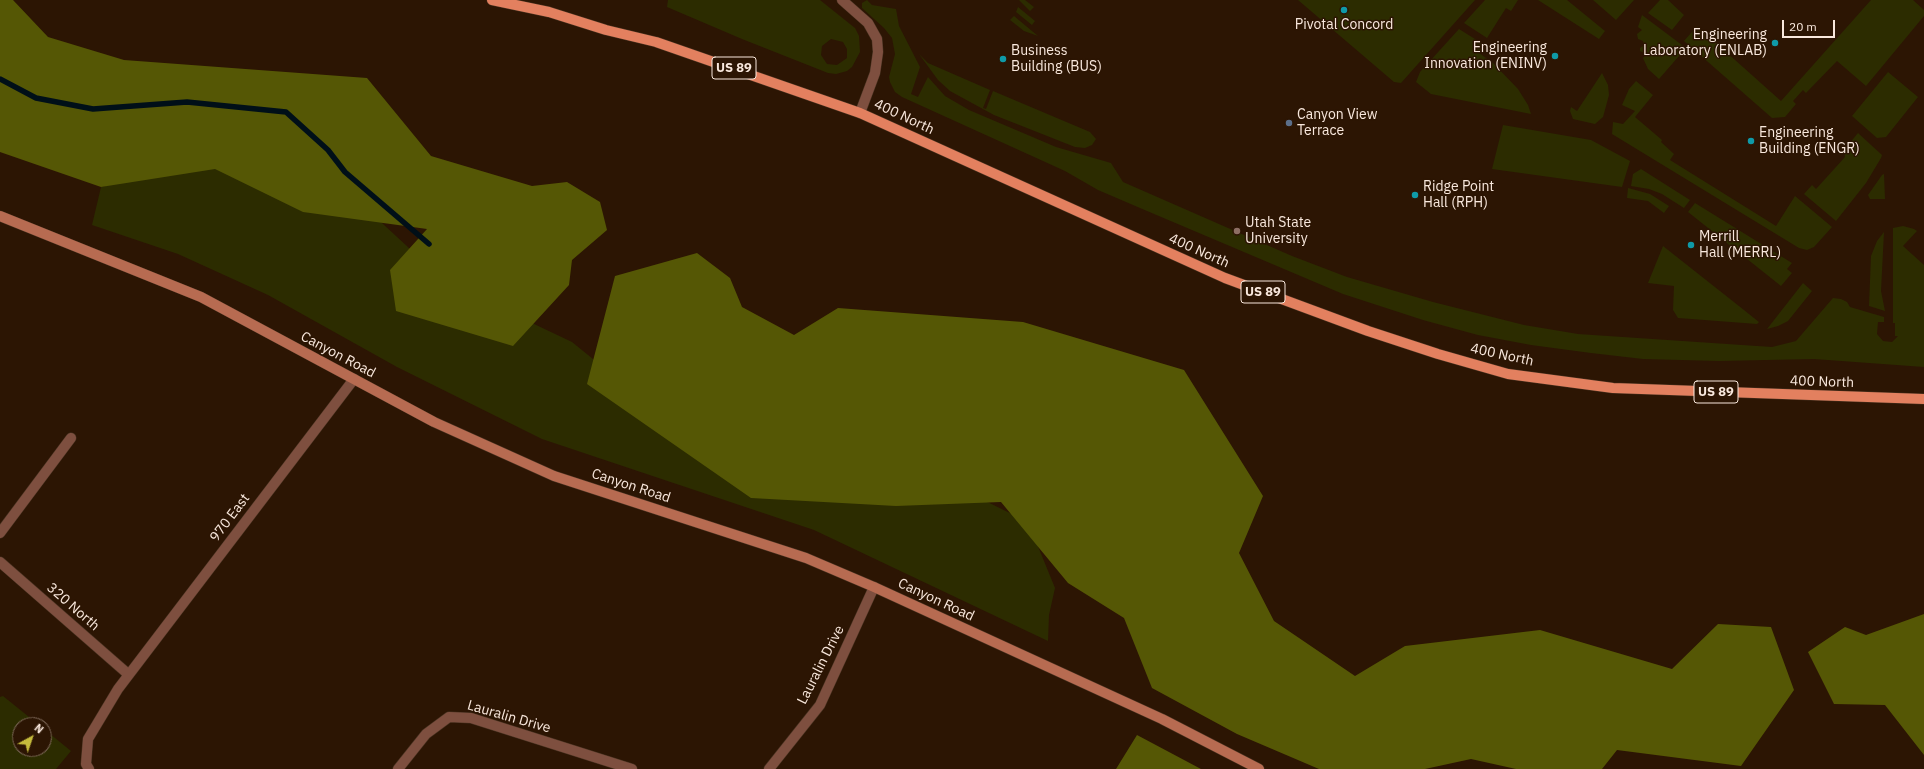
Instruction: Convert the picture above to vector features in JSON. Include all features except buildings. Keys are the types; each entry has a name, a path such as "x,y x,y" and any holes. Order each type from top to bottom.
{"main road":[{"name":"400 North","path":"492,0 549,12 606,30 656,42 860,113 1225,278 1375,333 1438,354 1508,374 1613,388 1924,399"}],"street":[{"path":"842,0 868,23 876,39 878,52 875,73 860,113"},
{"name":"Canyon Road","path":"0,216 201,297 434,422 554,476 806,558 874,587 1162,719 1259,769"},
{"name":"970 East","path":"128,674 354,379"},
{"path":"0,533 71,438"},
{"name":"320 North","path":"0,562 128,674"},
{"name":"Lauralin Drive","path":"769,769 820,705 874,587"},
{"path":"89,769 86,764 88,738 128,674"},
{"name":"Lauralin Drive","path":"398,769 426,734 449,717 471,718 632,769"}],"shaded area":[{"path":"0,0 13,0 48,37 124,60 367,78 431,156 532,186 567,182 600,202 607,230 572,260 569,285 513,346 396,311 390,270 427,229 303,212 215,169 101,187 0,152"},
{"path":"668,0 820,0 855,28 859,36 860,52 852,67 847,71 836,74 828,73 667,7","holes":["831,39 843,42 847,49 847,58 837,65 827,64 821,55 822,46"]},
{"path":"867,0 872,5 896,9 899,26 920,67 911,94 918,97 928,77 945,96 969,110 1056,147 1111,163 1123,182 1292,256 1347,277 1433,302 1524,325 1578,334 1772,347 1796,341 1833,298 1841,299 1847,302 1850,307 1884,317 1884,322 1878,322 1877,334 1883,341 1892,342 1898,336 1895,336 1895,323 1893,323 1893,228 1903,226 1914,229 1917,231 1903,246 1924,265 1924,367 1814,359 1719,361 1643,359 1591,353 1531,345 1478,335 1423,320 1343,294 1098,190 1065,171 902,97 895,92 889,77 895,54 892,38 884,28 862,8 862,3"},
{"path":"1019,0 1025,0 1034,7 1030,11"},
{"path":"1298,0 1475,0 1401,83 1394,82"},
{"path":"1485,0 1518,0 1511,11 1506,8 1487,38 1464,23"},
{"path":"1538,0 1567,0 1605,31 1599,39"},
{"path":"1593,0 1634,0 1616,20"},
{"path":"1660,0 1668,0 1684,15 1672,30 1648,13"},
{"path":"1871,0 1913,0 1924,10 1924,16 1866,86 1837,61 1806,93 1803,90 1793,101 1796,104 1785,117 1772,118 1684,41 1697,26 1781,101"},
{"path":"1018,7 1035,21 1032,25 1016,12"},
{"path":"1642,15 1686,48 1659,79 1648,69 1643,58 1646,54 1640,51 1640,48 1644,45 1643,41 1638,39 1637,34 1642,30 1638,27"},
{"path":"1014,16 1038,36 1024,31 1010,20"},
{"path":"1459,29 1483,44 1479,53 1493,63 1518,89 1528,105 1531,114 1431,94 1416,82 1420,72"},
{"path":"919,54 928,63 990,90 983,108 986,109 993,91 1090,132 1096,139 1092,145 1085,148 1075,147 994,115 950,91 938,80"},
{"path":"1888,72 1918,97 1886,137 1877,138 1852,116"},
{"path":"1602,73 1608,85 1609,95 1603,117 1595,124 1573,119 1570,111 1571,107 1577,111"},
{"path":"1636,81 1653,95 1635,117 1662,140 1661,142 1674,154 1670,160 1776,226 1795,196 1832,227 1814,247 1807,250 1799,248 1612,134 1613,122 1623,124 1635,111 1622,105 1629,89"},
{"path":"1503,125 1591,140 1630,161 1622,187 1492,169"},
{"path":"1858,133 1882,155 1866,183 1836,221 1804,194 1812,185 1816,189 1845,157 1844,150"},
{"path":"219,161 369,211 423,261 473,295 572,342 693,440 955,486 1028,522 1055,588 1049,615 1048,641 814,530 542,439 397,367 268,295 178,254 92,225 101,187"},
{"path":"1641,169 1690,200 1684,208 1662,194 1649,189 1631,186 1633,174"},
{"path":"1884,174 1885,199 1870,199 1868,195"},
{"path":"1628,188 1650,194 1669,206 1664,213 1648,201 1627,198"},
{"path":"1695,203 1792,263 1787,269 1792,273 1781,286 1688,212"},
{"path":"1884,232 1881,291 1885,311 1869,306 1871,256 1877,241"},
{"path":"1663,246 1759,322 1757,324 1678,318 1673,310 1674,286 1648,283"},
{"path":"697,253 730,278 742,307 794,335 838,308 1023,322 1184,370 1263,496 1239,553 1274,621 1355,676 1405,646 1540,630 1672,669 1718,624 1771,627 1794,690 1741,766 1617,750 1602,769 1516,769 1471,759 1425,769 1319,769 1237,734 1152,688 1124,618 1068,583 1001,502 896,506 751,498 587,384 615,276"},
{"path":"1803,283 1812,291 1788,321 1767,329"},
{"path":"1924,614 1924,755 1885,705 1834,704 1808,652 1845,627 1866,635"},
{"path":"3,696 29,717 12,717 12,757 52,757 52,736 71,751 56,769 0,769 0,697"},
{"path":"1137,735 1201,769 1116,769"}],"waterway":[{"path":"0,79 36,98 93,109 187,102 286,112 328,150 345,172 429,244"}],"place":[{"name":"Pivotal Concord","path":"1344,10"},
{"name":"Engineering Laboratory (ENLAB)","path":"1775,43"},
{"name":"Engineering Innovation (ENINV)","path":"1555,56"},
{"name":"Business Building (BUS)","path":"1003,59"},
{"name":"Canyon View Terrace","path":"1289,123"},
{"name":"Engineering Building (ENGR)","path":"1751,141"},
{"name":"Ridge Point Hall (RPH)","path":"1415,195"},
{"name":"Utah State University","path":"1237,231"},
{"name":"Merrill Hall (MERRL)","path":"1691,245"}]}
